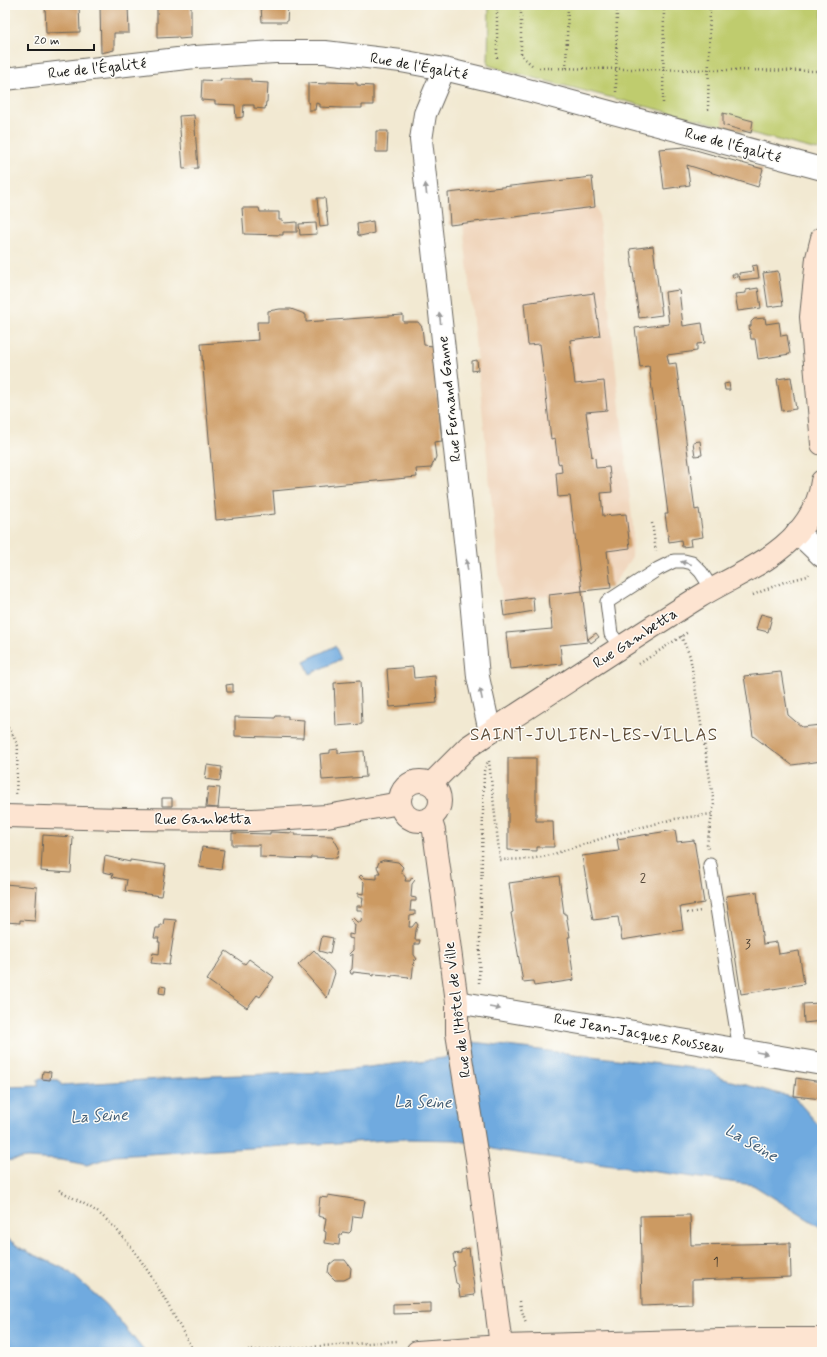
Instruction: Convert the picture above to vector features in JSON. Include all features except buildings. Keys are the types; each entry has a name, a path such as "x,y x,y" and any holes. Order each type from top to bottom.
{"street":[{"name":"Rue de l'Égalité","path":"5,79 195,58 275,52 325,52 401,61 444,69 613,112 822,169"},
{"name":"Rue Fernand Ganne","path":"444,69 425,114 420,140 469,577 478,677 490,732"},
{"path":"821,244 811,317 822,444"},
{"name":"Rue Gambetta","path":"431,784 468,747 490,732 669,616 712,589 760,564 777,551 797,532 813,510 822,481"},
{"path":"797,532 821,556"},
{"path":"419,781 431,784 436,789 440,802 435,814 430,818 417,821 406,815 400,803 403,790 407,785 412,782 419,781"},
{"name":"Rue Gambetta","path":"10,816 253,820 327,816 400,803"},
{"name":"Rue de l'Hôtel de Ville","path":"430,818 434,830 457,1002 457,1033 478,1165 501,1346"},
{"name":"Rue Jean-Jacques Rousseau","path":"457,1002 822,1064"},
{"path":"410,1346 501,1346 758,1339 822,1339"}],"lane":[{"path":"621,647 611,634 607,602 658,569 674,561 692,563 701,572 712,589"},
{"path":"710,865 740,1050"}],"path":[{"path":"497,5 498,82"},
{"path":"522,5 521,55 535,68 822,71"},
{"path":"566,69 568,5"},
{"path":"613,112 616,99 618,5"},
{"path":"663,102 664,5"},
{"path":"708,110 710,5"},
{"path":"652,523 658,569"},
{"path":"747,597 784,582 808,576 821,556"},
{"path":"669,616 690,656 714,804 707,844 710,865"},
{"path":"635,667 694,628"},
{"path":"5,724 11,731 18,746 10,816"},
{"path":"478,1006 484,771 489,760 500,860 530,859 547,856 619,833 674,819 712,814"},
{"path":"59,1190 100,1214 122,1235 153,1281 194,1352"},
{"path":"232,1352 410,1346"}],"shaded area":[{"path":"598,207 633,527 632,557 611,588 502,601 463,224"}],"green space":[{"path":"489,5 822,5 822,146 817,150 488,65"}],"water":[{"path":"335,646 341,659 310,674 304,661"},
{"name":"La Seine","path":"472,1042 710,1070 720,1078 795,1098 822,1129 822,1228 753,1185 502,1151 456,1140 405,1139 114,1156 87,1165 61,1160 27,1158 5,1161 5,1087 38,1086 38,1079 59,1080 61,1085 212,1076 326,1072 444,1058"},
{"path":"5,1237 22,1249 67,1270 106,1304 145,1352 5,1352"}],"district":[{"name":"SAINT-JULIEN-LES-VILLAS","path":"594,734"}]}
